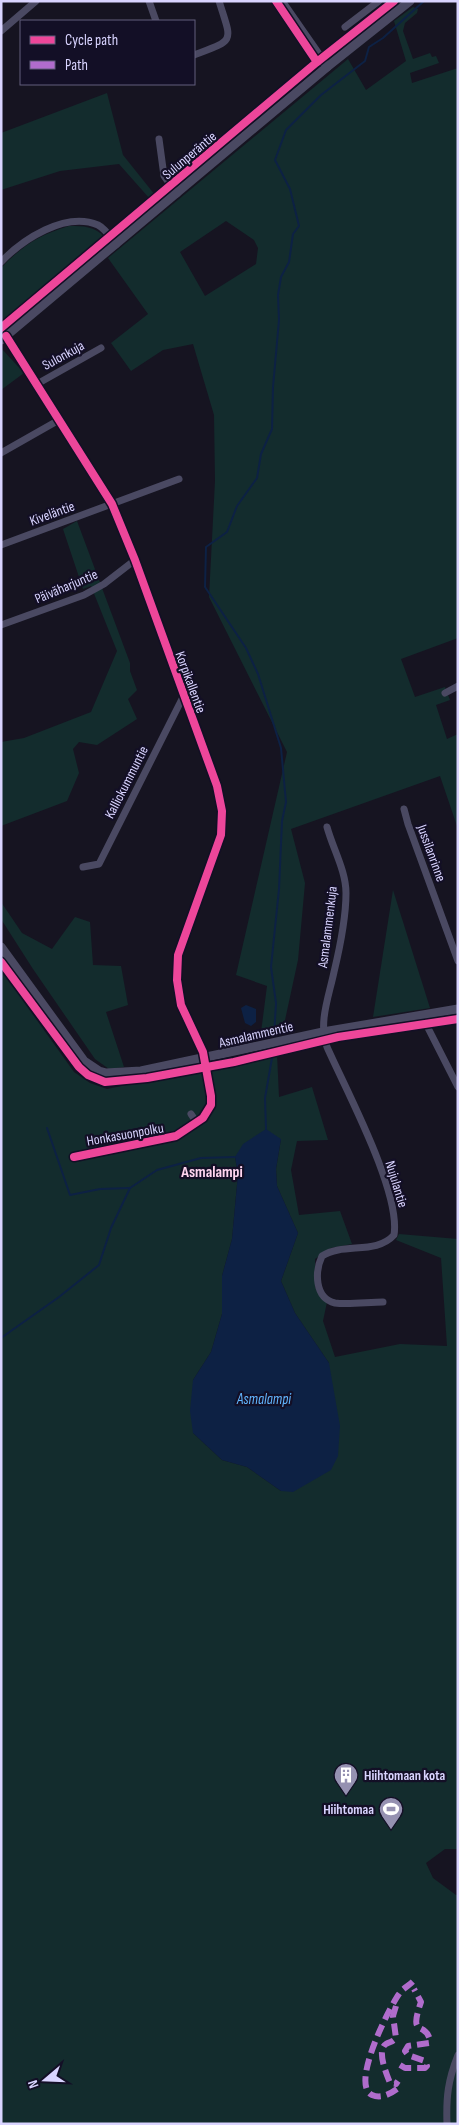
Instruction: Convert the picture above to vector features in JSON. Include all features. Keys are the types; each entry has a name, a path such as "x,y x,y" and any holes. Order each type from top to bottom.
{"street":[{"path":"149,1 156,20"},
{"path":"195,55 223,44 227,40 229,32 219,1"},
{"path":"281,1 327,67"},
{"path":"345,27 379,1"},
{"path":"1,31 9,26 31,2"},
{"name":"Sulunperäntie","path":"4,338 406,2"},
{"path":"159,139 164,176 177,194"},
{"path":"1,262 15,248 44,230 67,223 88,222 99,226 116,245"},
{"name":"Korpikallentie","path":"4,338 37,384 112,504 135,560 183,697 217,786 222,811 221,835 178,955 177,980 182,1005 204,1058"},
{"name":"Sulonkuja","path":"37,384 101,348"},
{"path":"1,453 59,420"},
{"name":"Kiveläntie","path":"1,545 179,479"},
{"name":"Päiväharjuntie","path":"1,625 84,595 104,584 135,560"},
{"path":"446,693 458,686"},
{"name":"Kalliokummuntie","path":"83,867 99,864 183,697"},
{"name":"Jussilanrinne","path":"404,809 458,961"},
{"name":"Asmalammenkuja","path":"323,1032 338,953 346,894 344,875 332,848 327,827"},
{"name":"Asmalammentie","path":"1,947 84,1061 98,1071 117,1073 141,1071 323,1032 458,1009"},
{"path":"425,1015 426,1024 458,1087"},
{"name":"Nujulantie","path":"323,1032 327,1047 385,1180 394,1206 395,1227 394,1235 381,1245 340,1248 322,1256 317,1271 318,1286 326,1298 335,1303 383,1302"},
{"name":"Honkasuonpolku","path":"74,1157 168,1139 197,1123 203,1118 210,1105 211,1096 204,1058"},
{"path":"191,1114 197,1123"},
{"path":"447,2124 446,2101 449,2078 458,2055"}],"green space":[{"path":"413,7 418,9 417,13 405,23 403,31 413,59 430,53 432,57 436,56 439,63 410,73 412,83 458,68 458,638 401,659 415,697 445,687 450,700 436,705 447,739 458,734 458,829 440,776 291,829 305,883 298,960 282,1034 260,1040 267,986 236,975 287,752 209,597 215,481 214,415 193,344 163,350 131,371 111,343 148,314 108,258 348,59 366,90 406,61 394,21","holes":["226,221 254,240 258,248 256,264 205,296 180,252"]},
{"path":"107,93 123,155 155,195 150,199 119,164 60,171 1,190 1,133"},
{"path":"69,226 93,229 104,237 1,322 1,268 16,253 32,242 49,233"},
{"path":"1,348 24,373 1,390"},
{"path":"77,521 130,663 130,671 137,690 128,699 137,719 97,745 79,742 73,749 79,773 67,801 1,826 1,742 24,738 91,712 117,651 91,586 83,589 63,529"},
{"path":"393,890 430,1008 373,1017"},
{"path":"1,902 22,933 52,949 75,917 90,922 93,965 121,966 128,1005 106,1012 124,1067 109,1069 95,1059 1,919"},
{"path":"1,970 74,1072 90,1083 107,1089 277,1054 279,1097 312,1087 328,1140 297,1141 291,1170 299,1215 340,1211 352,1244 331,1248 315,1259 315,1287 327,1302 323,1321 335,1357 400,1344 447,1346 441,1258 396,1240 399,1234 458,1239 458,1849 445,1849 426,1863 433,1878 458,1895 458,2124 1,2124","holes":["281,1139 276,1169 277,1186 298,1233 281,1281 295,1313 329,1363 281,1491 247,1467 222,1460 193,1433 193,1380 211,1352 222,1314 222,1276 232,1239 238,1174 235,1157"]}],"water":[{"path":"246,1005 256,1009 256,1022 251,1026 245,1023 241,1008"},
{"name":"Asmalampi","path":"266,1129 281,1139 276,1169 277,1186 298,1233 281,1281 295,1313 329,1363 340,1426 338,1456 331,1470 293,1492 281,1491 247,1467 222,1460 193,1433 190,1411 193,1380 211,1352 222,1314 222,1276 232,1239 238,1174 235,1157 243,1144"}],"waterway":[{"path":"274,1036 276,1003 271,967 279,889 282,821 286,802 281,748 258,674 246,648 205,587 206,547 227,532 237,506 257,478 261,454 272,429 273,387 279,320 278,295 281,277 289,262 293,234 299,226 290,189 275,160 286,130 321,95 365,61 369,47 383,38 424,1"},
{"path":"266,1129 265,1098 272,1058"},
{"path":"47,1128 70,1195 100,1189 130,1188"},
{"path":"1,1338 59,1297 99,1265 111,1228 130,1188 157,1170 201,1158 235,1157"}],"marked path":[{"path":"397,2089 382,2096 372,2095 366,2088 368,2062 387,2014 399,1994 416,1978"},
{"path":"400,2065 405,2068 425,2068 427,2066 425,2061 408,2055 405,2051 408,2046 429,2043 430,2040 428,2034 417,2025 417,2013 421,2002 414,1989"},
{"path":"396,2006 393,2016 396,2038 383,2047 382,2057 390,2083 396,2084 398,2081"}],"cycle path":[{"path":"276,1 317,62"},
{"path":"1,328 317,62 394,1"},
{"path":"6,336 112,504 135,560 217,786 222,811 221,835 178,955 177,980 181,1005 203,1052 211,1105 203,1118 176,1136 74,1157"},
{"path":"1,962 79,1067 88,1075 105,1082 147,1078 234,1062 338,1037 458,1019"}],"place":[{"name":"Hiihtomaan kota","path":"346,1796"},
{"name":"Hiihtomaa","path":"391,1830"}],"district":[{"name":"Asmalampi","path":"212,1171"}]}
